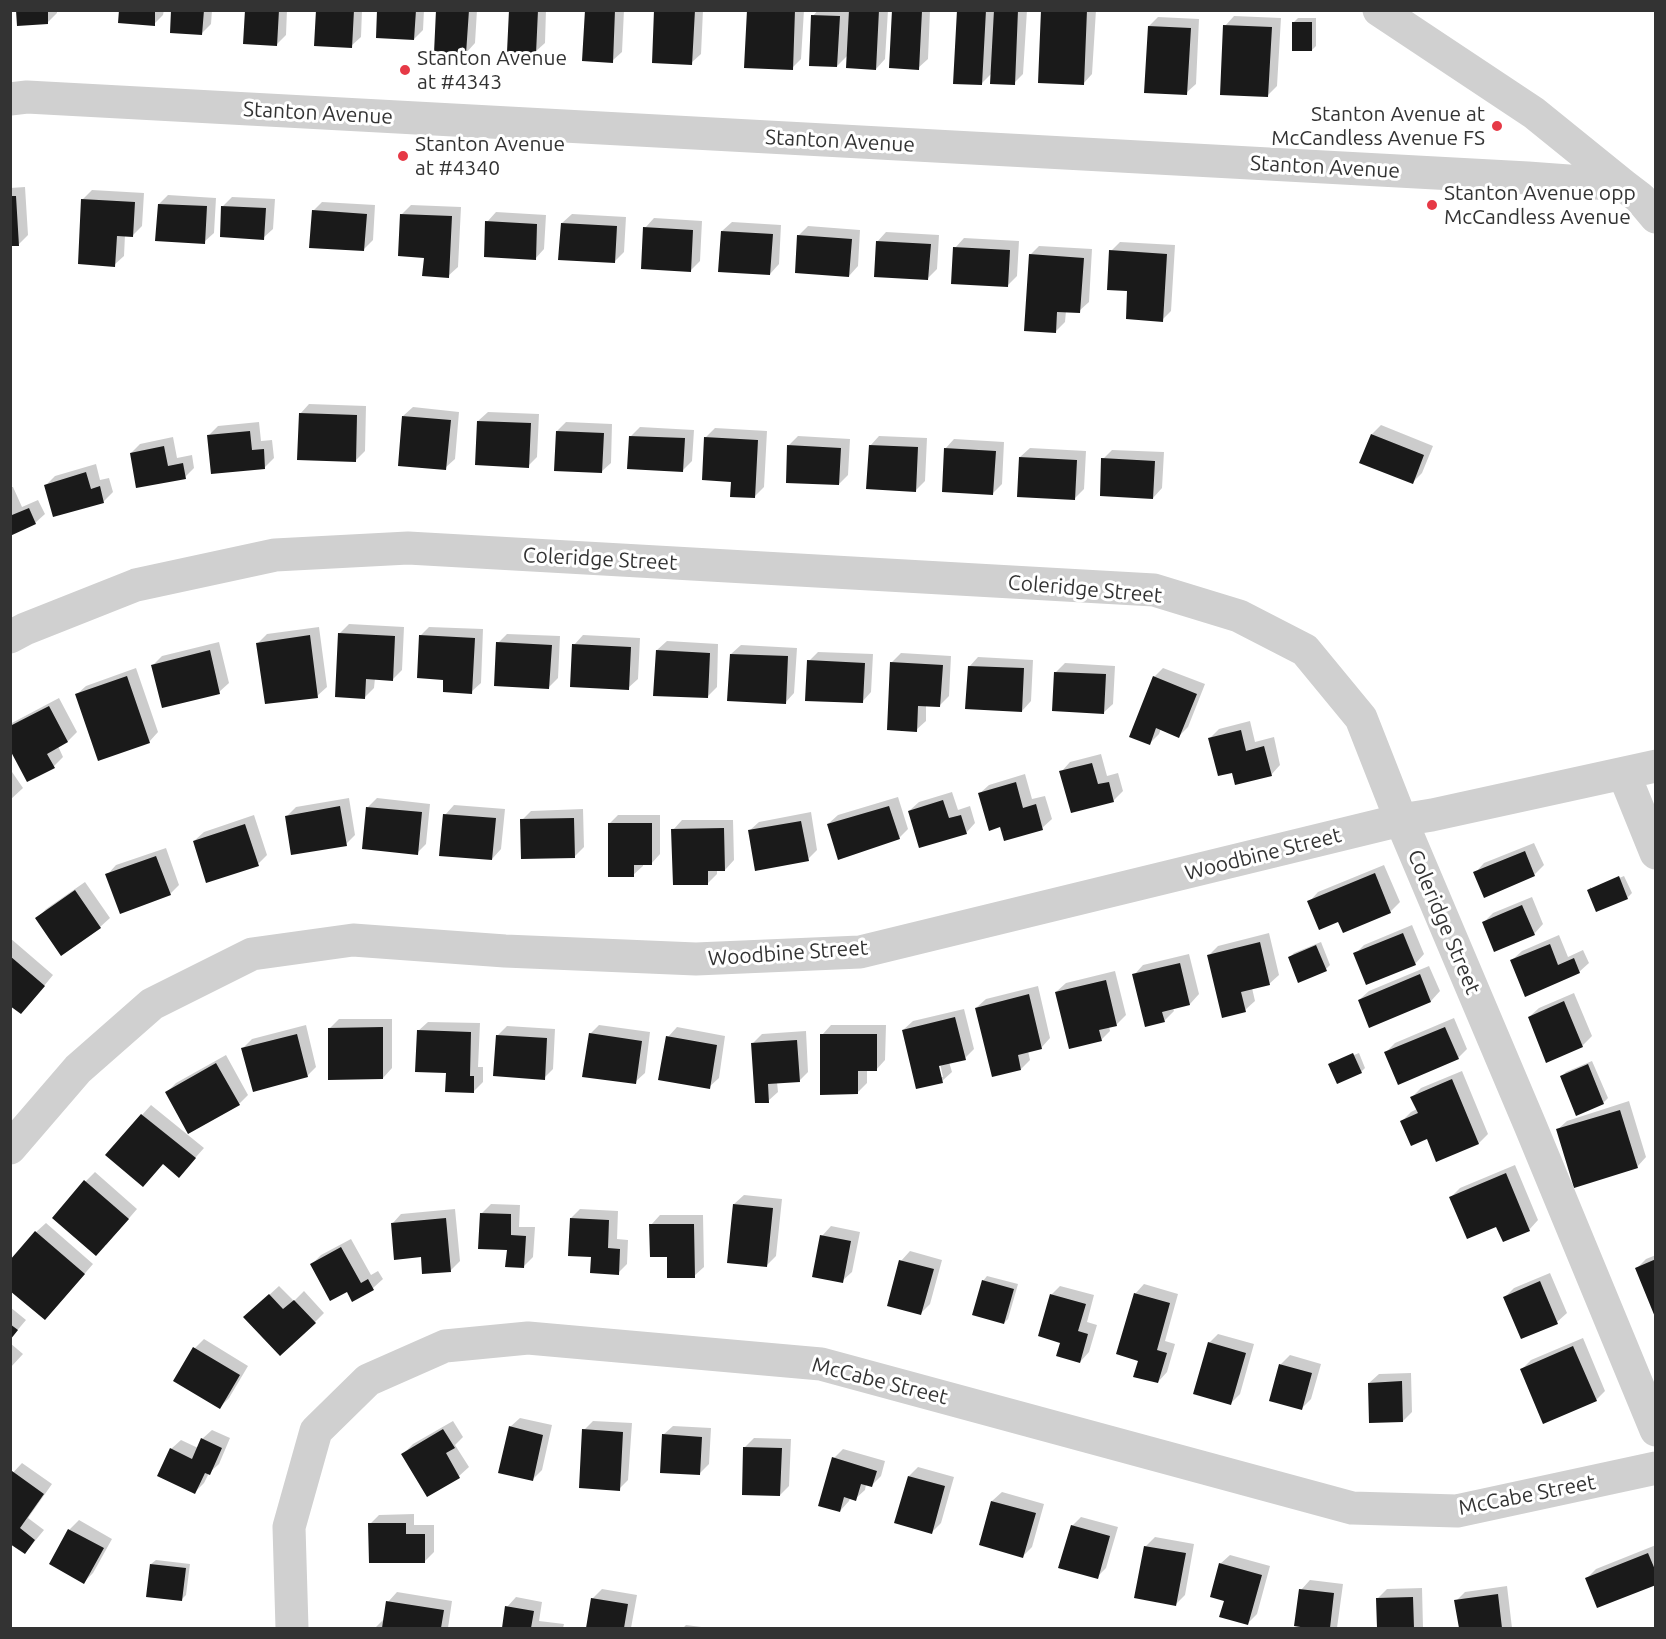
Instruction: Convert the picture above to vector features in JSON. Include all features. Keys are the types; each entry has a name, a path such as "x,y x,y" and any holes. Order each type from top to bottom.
{"street":[{"path":"1379,10 1534,113 1640,198 1656,217"},
{"name":"Stanton Avenue","path":"10,99 63,99 1623,185"},
{"name":"Coleridge Street","path":"10,637 136,585 275,555 408,548 1154,590 1239,616 1305,650 1361,718 1401,820 1656,1430"},
{"name":"Woodbine Street","path":"10,1148 78,1069 152,1004 252,954 353,940 505,951 696,959 860,952 1401,820 1656,766"},
{"path":"1624,774 1656,853"},
{"name":"McCabe Street","path":"292,1629 289,1527 316,1431 368,1380 445,1346 528,1338 821,1364 1352,1508 1457,1511 1656,1468"}],"building":[{"path":"16,10 48,10 48,24 17,26"},
{"path":"119,10 155,10 155,26 118,23"},
{"path":"171,10 204,10 202,35 170,33"},
{"path":"245,10 279,10 277,46 243,44"},
{"path":"316,10 354,10 352,48 314,46"},
{"path":"377,10 416,10 414,40 376,38"},
{"path":"436,10 469,10 466,54 434,53"},
{"path":"509,10 538,10 536,54 507,52"},
{"path":"585,10 615,10 613,63 582,61"},
{"path":"654,10 695,10 692,65 652,63"},
{"path":"747,10 795,10 793,70 744,68"},
{"path":"849,10 879,10 876,70 846,68"},
{"path":"892,10 922,11 919,70 889,68"},
{"path":"957,10 986,10 982,85 953,84"},
{"path":"994,10 1018,10 1015,85 990,84"},
{"path":"1041,10 1087,10 1084,85 1038,83"},
{"path":"811,15 840,16 837,67 809,66"},
{"path":"1292,22 1312,22 1312,51 1292,51"},
{"path":"1223,25 1272,27 1268,97 1220,95"},
{"path":"1148,26 1191,28 1187,95 1144,93"},
{"path":"10,196 16,196 19,246 10,246"},
{"path":"81,199 135,202 133,237 117,236 115,267 78,264"},
{"path":"158,204 207,206 205,244 155,241"},
{"path":"221,206 266,208 264,240 220,237"},
{"path":"312,210 367,214 364,251 309,248"},
{"path":"400,214 452,216 449,278 422,276 424,258 398,256"},
{"path":"485,221 537,224 536,260 484,257"},
{"path":"561,223 617,226 615,263 558,260"},
{"path":"643,227 693,230 691,272 641,269"},
{"path":"721,231 773,234 770,275 718,272"},
{"path":"797,235 852,239 849,277 795,273"},
{"path":"876,241 931,244 928,280 874,277"},
{"path":"953,247 1010,250 1008,287 951,284"},
{"path":"1109,250 1167,254 1163,322 1126,319 1127,291 1107,290"},
{"path":"1029,254 1084,258 1080,313 1057,312 1056,333 1024,331"},
{"path":"299,413 357,415 356,462 297,460"},
{"path":"402,416 451,420 446,470 398,466"},
{"path":"477,421 531,423 529,468 475,465"},
{"path":"250,431 252,450 264,449 265,469 211,474 207,435"},
{"path":"556,431 604,433 602,473 554,471"},
{"path":"1371,434 1424,455 1413,484 1359,463"},
{"path":"629,436 685,438 683,472 627,469"},
{"path":"704,437 758,440 755,498 730,497 731,482 702,480"},
{"path":"787,445 841,448 839,485 786,483"},
{"path":"869,445 918,447 916,492 866,489"},
{"path":"164,446 168,466 183,463 186,479 136,488 130,453"},
{"path":"944,448 996,451 993,495 942,492"},
{"path":"1019,457 1077,460 1075,500 1017,497"},
{"path":"1101,458 1155,461 1153,499 1100,496"},
{"path":"86,472 91,489 100,486 104,503 53,517 44,485"},
{"path":"29,508 36,524 10,536 10,512 12,515"},
{"path":"338,633 395,636 393,681 366,679 365,699 335,697"},
{"path":"310,635 318,698 265,704 256,643"},
{"path":"419,635 475,638 472,694 443,692 443,680 417,678"},
{"path":"496,642 552,645 549,689 494,686"},
{"path":"572,644 631,647 629,690 570,687"},
{"path":"210,650 220,694 162,708 151,665"},
{"path":"656,650 710,653 708,698 653,696"},
{"path":"730,654 788,656 786,704 727,701"},
{"path":"807,660 865,663 863,703 805,701"},
{"path":"890,662 943,665 940,707 918,706 917,732 887,730"},
{"path":"968,666 1024,668 1022,712 965,709"},
{"path":"1054,672 1106,674 1104,714 1052,711"},
{"path":"127,676 150,743 98,761 75,694"},
{"path":"1153,676 1197,694 1179,738 1156,728 1150,745 1129,737"},
{"path":"49,706 68,742 47,754 55,768 27,782 10,750 10,726"},
{"path":"1241,730 1246,751 1264,746 1272,776 1235,785 1232,773 1218,776 1208,738"},
{"path":"1092,763 1098,784 1109,782 1114,802 1071,813 1059,771"},
{"path":"1016,782 1023,808 1036,804 1043,830 1004,841 1000,827 989,831 978,793"},
{"path":"943,800 949,818 961,815 967,834 919,848 908,811"},
{"path":"340,806 347,846 291,855 285,816"},
{"path":"889,806 900,839 838,860 827,824"},
{"path":"366,807 422,812 418,855 362,849"},
{"path":"443,814 496,818 492,860 439,856"},
{"path":"574,818 575,858 521,859 520,819"},
{"path":"801,821 809,861 755,871 748,830"},
{"path":"608,823 652,823 652,865 634,865 634,877 608,877"},
{"path":"245,824 259,866 206,883 193,841"},
{"path":"724,828 725,871 708,871 708,885 673,885 671,829"},
{"path":"1525,851 1535,876 1484,898 1473,872"},
{"path":"156,856 171,895 120,914 105,874"},
{"path":"1375,873 1391,913 1343,933 1338,922 1319,930 1307,901"},
{"path":"1619,876 1628,899 1596,912 1587,890"},
{"path":"75,890 101,928 61,956 35,918"},
{"path":"1522,905 1535,935 1494,952 1482,922"},
{"path":"1403,933 1416,965 1366,985 1353,953"},
{"path":"1260,942 1270,985 1241,992 1246,1012 1222,1018 1207,955"},
{"path":"1550,944 1558,965 1574,958 1580,973 1525,997 1510,960"},
{"path":"1316,945 1327,971 1298,983 1288,957"},
{"path":"10,956 45,986 21,1014 10,1006"},
{"path":"1180,963 1190,1005 1162,1012 1165,1022 1145,1027 1132,974"},
{"path":"1420,974 1431,1002 1369,1028 1358,1000"},
{"path":"1106,980 1117,1026 1099,1030 1102,1041 1069,1049 1055,992"},
{"path":"1029,994 1042,1049 1018,1055 1021,1070 992,1077 975,1008"},
{"path":"1564,1001 1583,1047 1546,1063 1528,1017"},
{"path":"955,1017 966,1060 939,1066 943,1083 916,1089 902,1030"},
{"path":"383,1027 383,1079 328,1080 328,1028"},
{"path":"1445,1027 1459,1059 1398,1085 1384,1052"},
{"path":"417,1030 471,1032 470,1076 474,1076 474,1093 445,1092 446,1073 415,1072"},
{"path":"589,1033 642,1041 636,1084 582,1077"},
{"path":"297,1034 308,1077 253,1092 241,1048"},
{"path":"820,1034 877,1034 877,1071 858,1071 858,1094 820,1095"},
{"path":"496,1035 547,1038 545,1080 493,1076"},
{"path":"666,1036 717,1045 710,1089 658,1080"},
{"path":"797,1040 800,1082 768,1084 769,1103 755,1103 751,1043"},
{"path":"1353,1053 1362,1073 1337,1084 1328,1064"},
{"path":"216,1063 240,1105 188,1134 165,1092"},
{"path":"1588,1064 1604,1104 1576,1116 1560,1076"},
{"path":"1452,1079 1479,1144 1436,1162 1427,1139 1411,1146 1400,1121 1418,1113 1410,1097"},
{"path":"1620,1110 1638,1168 1574,1188 1556,1129"},
{"path":"141,1114 196,1158 179,1178 163,1164 143,1187 105,1155"},
{"path":"1506,1173 1530,1231 1503,1242 1496,1227 1467,1239 1449,1197"},
{"path":"84,1180 129,1219 96,1256 52,1218"},
{"path":"733,1204 773,1208 767,1267 727,1263"},
{"path":"480,1213 511,1214 511,1235 526,1236 524,1268 505,1267 507,1250 478,1249"},
{"path":"446,1218 451,1272 422,1274 421,1257 394,1260 391,1223"},
{"path":"570,1218 609,1220 608,1248 620,1249 619,1275 590,1273 591,1257 568,1256"},
{"path":"649,1224 694,1224 695,1278 667,1278 667,1257 650,1257"},
{"path":"35,1231 85,1274 45,1320 10,1291 10,1260"},
{"path":"820,1235 851,1241 843,1283 812,1277"},
{"path":"341,1247 361,1283 368,1279 374,1290 352,1302 347,1292 330,1301 310,1264"},
{"path":"1656,1259 1656,1317 1655,1317 1635,1268"},
{"path":"899,1260 934,1269 921,1315 887,1306"},
{"path":"982,1280 1014,1289 1004,1324 972,1315"},
{"path":"1540,1281 1558,1324 1521,1339 1503,1297"},
{"path":"1134,1293 1170,1303 1157,1350 1167,1353 1158,1383 1133,1377 1138,1361 1116,1354"},
{"path":"269,1294 283,1309 294,1300 316,1323 280,1356 243,1317"},
{"path":"1050,1294 1086,1304 1078,1331 1088,1334 1080,1363 1056,1356 1060,1343 1038,1336"},
{"path":"10,1324 18,1330 10,1340"},
{"path":"1208,1342 1246,1353 1231,1405 1193,1394"},
{"path":"1573,1346 1597,1401 1543,1424 1520,1369"},
{"path":"193,1347 240,1375 220,1409 173,1381"},
{"path":"1279,1364 1312,1373 1302,1410 1269,1401"},
{"path":"1402,1381 1403,1422 1369,1423 1368,1383"},
{"path":"509,1426 543,1435 533,1481 498,1473"},
{"path":"443,1429 455,1448 446,1453 460,1478 427,1497 401,1454"},
{"path":"582,1429 623,1432 620,1491 579,1488"},
{"path":"662,1434 702,1437 700,1475 660,1473"},
{"path":"201,1438 222,1448 210,1475 205,1473 195,1494 157,1476 170,1448 192,1459"},
{"path":"743,1447 782,1448 780,1496 742,1495"},
{"path":"832,1457 877,1471 872,1487 861,1484 856,1501 844,1497 840,1512 818,1506"},
{"path":"12,1471 44,1494 20,1528 35,1540 25,1554 10,1544"},
{"path":"908,1476 945,1486 932,1534 894,1523"},
{"path":"991,1501 1036,1513 1023,1558 979,1545"},
{"path":"368,1523 406,1523 406,1534 425,1534 425,1563 369,1563"},
{"path":"1071,1525 1110,1536 1098,1579 1058,1568"},
{"path":"68,1529 104,1548 84,1584 49,1564"},
{"path":"1144,1546 1186,1553 1176,1606 1134,1598"},
{"path":"1648,1553 1656,1572 1656,1585 1597,1608 1585,1578"},
{"path":"1219,1563 1262,1575 1248,1625 1219,1617 1224,1601 1210,1597"},
{"path":"150,1564 186,1568 182,1601 146,1597"},
{"path":"1299,1589 1334,1593 1330,1628 1294,1626"},
{"path":"1498,1594 1502,1628 1459,1628 1454,1600"},
{"path":"1413,1597 1414,1628 1377,1628 1376,1598"},
{"path":"591,1598 628,1604 624,1628 586,1628"},
{"path":"386,1601 444,1610 441,1628 382,1628"},
{"path":"505,1606 534,1611 531,1628 502,1628"}],"place":[{"name":"Stanton Avenue at #4343","path":"405,70"},
{"name":"Stanton Avenue at McCandless Avenue FS","path":"1497,126"},
{"name":"Stanton Avenue at #4340","path":"403,156"},
{"name":"Stanton Avenue opp McCandless Avenue","path":"1432,205"}]}
